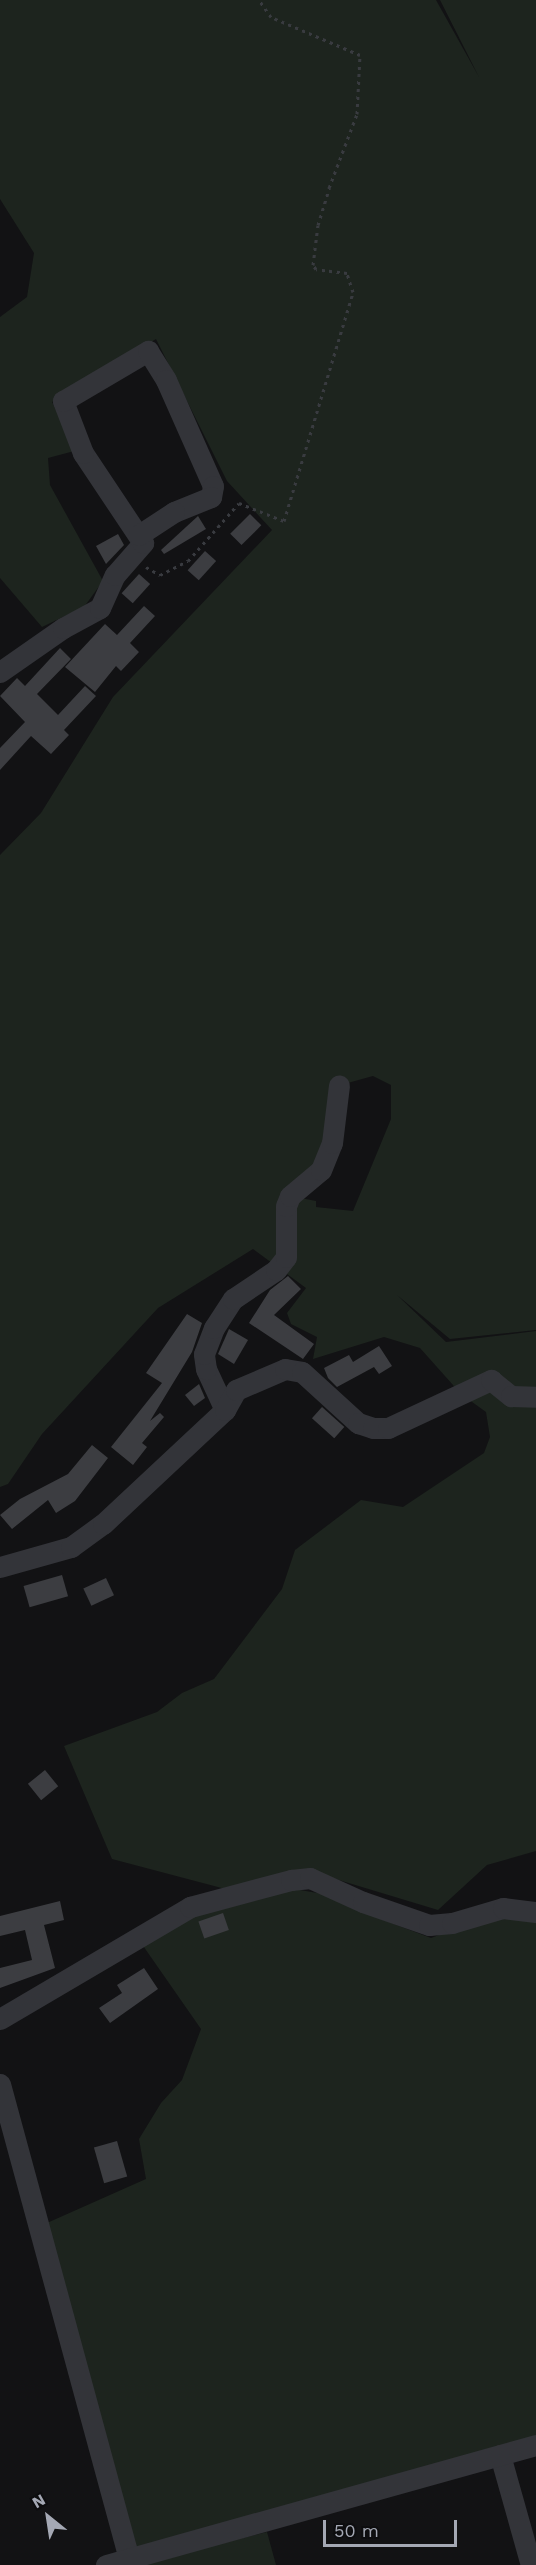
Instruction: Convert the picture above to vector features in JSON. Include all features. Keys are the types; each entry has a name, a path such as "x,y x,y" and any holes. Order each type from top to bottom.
{"street":[{"path":"0,672 63,628 100,608 115,575 143,543 83,453 63,401 148,351 166,380 213,486 211,497 174,512 139,535"},
{"path":"225,1410 206,1369 204,1354 214,1328 233,1299 276,1270 286,1257 286,1206 290,1196 321,1170 332,1143 339,1085"},
{"path":"0,1567 71,1547 103,1524 225,1410 236,1390 285,1370 302,1372 358,1422 373,1428 388,1428 491,1380 511,1396 536,1397"},
{"path":"0,2019 190,1907 291,1880 310,1878 429,1925 503,1908 536,1912"},
{"path":"0,2084 130,2562"},
{"path":"106,2565 130,2562 536,2445"},
{"path":"500,2455 531,2565"}],"path":[{"path":"131,559 160,575 188,561 239,503 284,520 353,292 347,273 316,269 313,265 326,197 357,114 360,55 271,17 259,0"}],"shaded area":[{"path":"0,0 436,0 479,77 440,0 536,0 536,1330 450,1339 397,1295 446,1342 536,1331 536,1851 487,1865 438,1910 309,1871 233,1891 112,1859 64,1746 157,1712 182,1693 214,1679 282,1589 295,1550 361,1500 403,1507 484,1453 490,1437 486,1412 461,1394 420,1348 384,1337 313,1359 317,1337 291,1324 287,1313 306,1288 253,1249 158,1308 42,1434 8,1484 0,1487 0,855 41,813 113,697 272,530 227,481 156,339 52,402 78,450 48,458 50,485 103,581 84,607 42,627 0,578 0,317 27,297 34,253 0,199","holes":["373,1076 391,1085 391,1119 353,1211 316,1207 316,1201 290,1196 328,1154 344,1084"]},
{"path":"294,1889 335,1896 378,1918 431,1938 495,1914 536,1911 536,2439 133,2557 38,2227 146,2179 139,2139 161,2103 182,2080 201,2029 139,1940 196,1913"},
{"path":"267,2532 276,2565 140,2564"}],"building":[{"path":"250,514 261,525 242,545 230,534"},
{"path":"198,516 206,529 164,554 161,550"},
{"path":"118,534 124,545 106,564 96,546"},
{"path":"205,551 216,561 199,580 188,570"},
{"path":"139,574 150,584 133,603 122,593"},
{"path":"144,606 155,616 130,643 139,652 121,671 116,666 95,692 65,667 105,624 117,635"},
{"path":"60,648 71,659 37,694 58,715 85,686 96,696 64,730 69,735 51,754 31,736 0,770 0,748 25,722 0,696 17,678 25,686"},
{"path":"288,1276 301,1289 274,1315 314,1344 303,1359 249,1323 270,1290"},
{"path":"187,1314 202,1323 192,1352 150,1421 160,1413 164,1417 142,1443 147,1447 133,1465 111,1447 162,1383 146,1373"},
{"path":"229,1329 248,1340 234,1364 218,1354"},
{"path":"379,1346 392,1366 379,1374 374,1367 337,1387 328,1378 324,1368 349,1355 353,1362"},
{"path":"199,1384 205,1398 194,1406 185,1395"},
{"path":"322,1407 344,1427 334,1438 312,1418"},
{"path":"92,1445 108,1458 75,1501 56,1513 48,1500 12,1529 0,1515 20,1499 68,1474"},
{"path":"62,1575 68,1596 30,1607 24,1586"},
{"path":"106,1578 114,1595 91,1606 83,1589"},
{"path":"45,1770 58,1786 41,1800 28,1784"},
{"path":"60,1901 64,1920 44,1925 55,1968 0,1988 0,1968 32,1960 25,1930 0,1936 0,1916"},
{"path":"223,1913 229,1930 204,1938 198,1921"},
{"path":"144,1968 158,1989 110,2023 99,2008 122,1993 117,1985"},
{"path":"117,2141 127,2177 104,2183 94,2148"}]}
